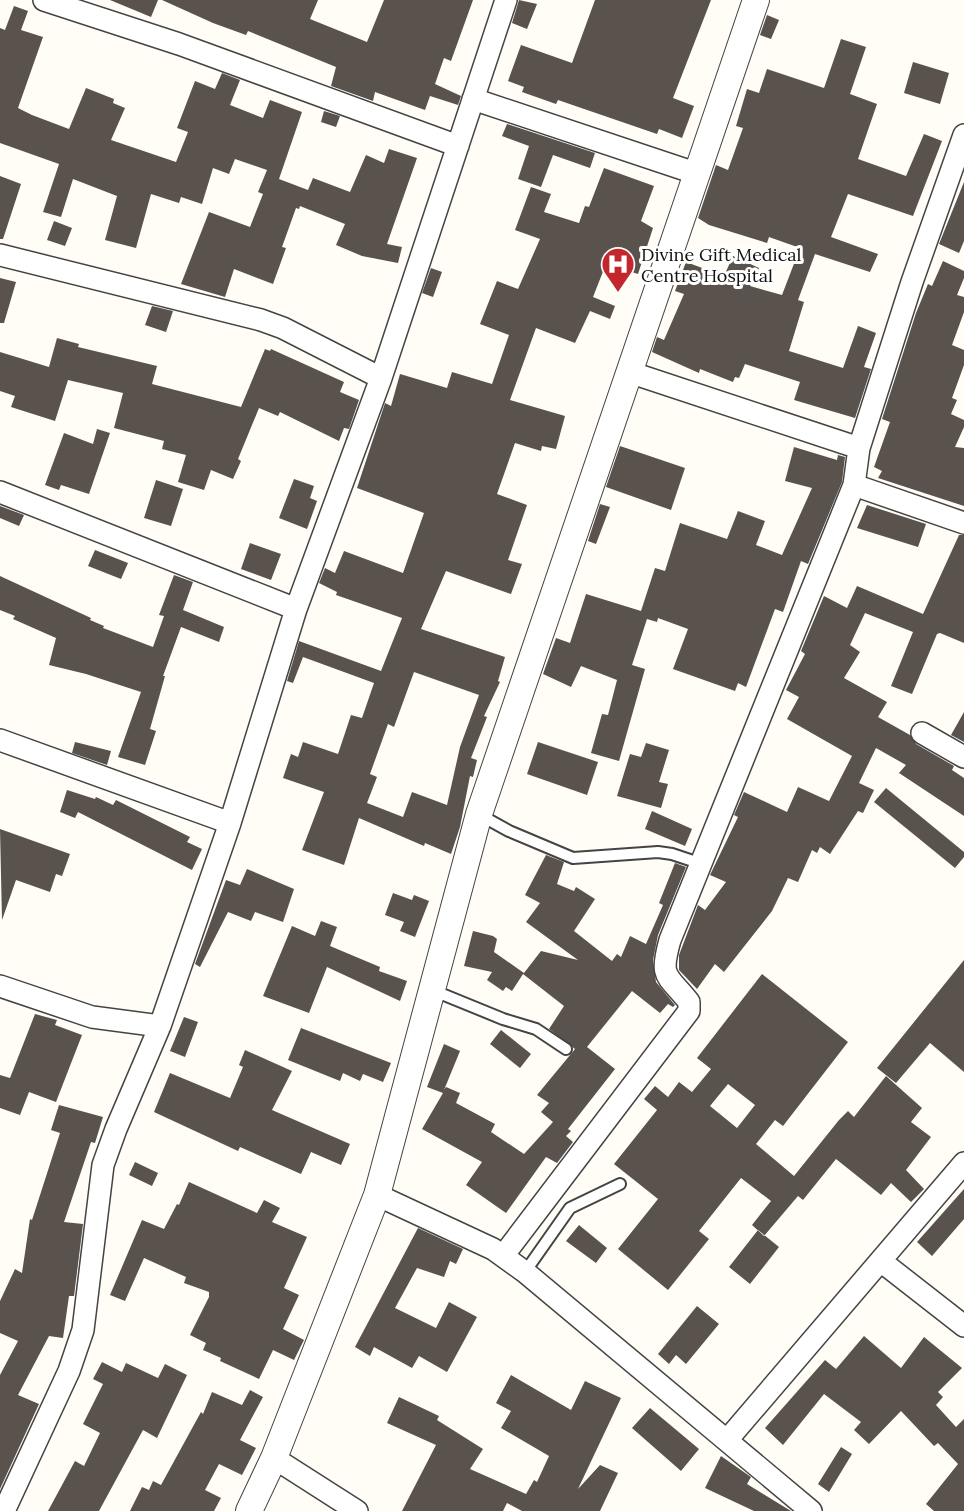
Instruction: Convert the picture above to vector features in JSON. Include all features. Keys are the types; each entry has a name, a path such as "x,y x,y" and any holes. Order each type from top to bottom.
{"street":[{"path":"44,0 178,44 458,146"},
{"path":"4,1511 69,1371 84,1330 103,1165 160,1026 230,823 296,609 381,378 506,0"},
{"path":"249,1511 274,1458 377,1195 479,814 756,0"},
{"path":"473,99 698,174"},
{"path":"503,1256 689,1011 690,1002 666,976 664,961 764,702 854,485 859,448 912,282 964,135"},
{"path":"0,255 261,320 283,328 381,378"},
{"path":"629,372 859,448"},
{"path":"854,485 964,523"},
{"path":"0,492 296,609"},
{"path":"922,733 964,757"},
{"path":"0,740 230,823"},
{"path":"0,986 92,1017 160,1026"},
{"path":"728,1439 882,1262 964,1163"},
{"path":"377,1195 503,1256 525,1272 728,1439 811,1511"},
{"path":"882,1262 964,1326"},
{"path":"274,1458 357,1511"}],"lane":[{"path":"479,814 509,831 573,858 658,852 702,864"},
{"path":"432,990 503,1019 536,1029 566,1049"},
{"path":"525,1272 570,1208 620,1184"}],"building":[{"path":"110,0 158,0 151,17"},
{"path":"162,0 318,0 310,19 367,42 384,0 473,0 451,61 444,58 435,84 461,96 458,105 430,96 425,110 375,92 373,101 331,86 336,67 248,31 246,35 213,23"},
{"path":"519,0 537,4 527,29 512,23"},
{"path":"595,0 711,0 673,98 694,106 682,138 659,129 657,134 558,100 556,104 522,92 524,87 508,81 521,45 572,63"},
{"path":"14,6 28,11 21,30 43,37 18,108 69,129 86,88 114,99 113,103 125,108 111,140 176,162 188,132 177,128 195,81 215,89 222,73 240,80 230,105 263,118 270,100 302,112 279,179 308,190 313,178 350,192 366,155 384,163 389,149 417,158 387,244 402,247 398,263 362,256 336,245 345,224 300,206 299,209 296,208 282,247 286,248 273,284 234,269 225,297 181,284 209,212 250,227 263,194 258,192 267,170 235,159 229,174 213,168 202,204 181,197 179,203 151,194 136,248 105,240 117,196 73,179 61,217 43,212 59,164 0,143 0,28 5,30"},
{"path":"767,15 779,20 771,39 760,35"},
{"path":"841,39 866,47 850,94 877,104 858,159 906,176 924,134 942,141 913,216 848,194 831,237 878,254 870,272 815,254 798,300 804,302 789,351 843,368 858,326 876,333 864,367 871,369 855,418 794,400 800,382 745,364 739,378 735,377 733,382 700,369 699,373 652,352 657,337 664,340 684,294 675,291 686,262 724,276 733,256 759,268 750,286 782,295 800,248 769,237 767,243 709,225 698,218 716,165 728,170 743,128 736,126 747,89 759,93 767,69 824,88"},
{"path":"913,62 949,73 940,104 904,93"},
{"path":"324,111 340,116 336,127 321,122"},
{"path":"507,124 595,153 590,168 553,155 541,187 518,179 529,146 502,136"},
{"path":"604,168 654,186 641,221 653,228 638,274 606,264 593,297 615,306 610,319 590,311 575,343 536,328 510,400 565,416 556,449 542,446 541,451 515,443 497,494 527,505 508,560 522,564 511,594 446,571 421,629 505,657 498,681 500,682 484,716 487,717 471,758 477,760 473,777 470,776 460,827 451,854 425,843 424,846 359,818 344,865 302,850 324,792 283,778 291,754 298,757 303,742 338,754 351,715 362,718 374,683 303,657 293,683 287,681 299,641 381,671 402,618 336,595 337,592 319,583 325,568 335,573 344,551 403,573 424,513 357,488 385,403 391,406 400,374 447,388 452,372 492,384 509,335 480,324 497,281 518,289 540,239 515,230 531,187 551,194 544,212 579,223 585,206 589,207","holes":["414,672 479,695 460,747 447,805 412,792 403,817 367,803 377,777 370,774 388,724 394,727"]},
{"path":"0,176 21,184 3,239 0,239"},
{"path":"964,182 964,241 959,253 939,244"},
{"path":"54,221 72,228 65,246 47,240"},
{"path":"943,261 964,271 964,278 957,295 964,297 964,312 952,345 964,350 964,365 952,398 957,400 951,414 964,420 964,427 955,447 964,448 964,506 878,478 882,471 874,467 890,422 882,419 916,313 928,284 932,286"},
{"path":"431,268 442,272 433,297 422,293"},
{"path":"0,278 16,282 4,323 0,323"},
{"path":"152,306 173,311 166,332 145,325"},
{"path":"57,338 79,344 78,347 157,366 152,384 241,407 265,349 270,351 271,349 344,382 340,392 359,400 349,429 344,428 339,441 280,412 278,416 259,408 238,459 241,461 233,479 211,470 204,490 178,482 186,455 162,449 164,441 114,428 123,393 68,380 55,421 11,407 15,396 0,391 0,352 49,367"},
{"path":"97,429 110,433 89,494 61,485 59,490 45,485 64,433 93,444"},
{"path":"620,446 685,468 671,510 606,487"},
{"path":"794,447 837,460 838,455 845,457 842,482 808,564 801,561 783,612 775,609 746,687 738,683 735,691 673,669 688,629 658,618 657,622 647,619 632,665 645,669 619,761 591,753 602,714 608,715 617,680 581,666 571,687 543,674 556,638 570,643 586,594 641,611 655,568 665,571 680,523 727,539 738,511 765,521 756,545 782,555 812,488 785,481"},
{"path":"294,479 314,486 310,498 317,501 307,529 279,518"},
{"path":"156,480 183,489 171,526 144,518"},
{"path":"600,504 610,507 596,544 588,541"},
{"path":"867,505 926,524 918,547 857,528"},
{"path":"0,506 24,515 19,526 0,518"},
{"path":"959,535 964,535 964,643 940,633 937,634 912,694 891,686 913,632 865,613 850,645 860,652 844,678 887,702 878,717 910,735 916,744 954,766 952,770 964,778 964,816 899,773 906,765 876,748 859,783 874,790 863,813 858,811 830,854 820,847 817,853 812,850 798,882 788,878 772,911 724,972 715,964 697,989 679,970 679,955 698,905 705,910 726,882 710,875 738,817 734,815 744,792 787,812 798,787 829,801 852,756 787,719 799,697 786,690 805,654 801,651 824,596 847,608 857,586 923,614"},
{"path":"250,543 281,554 271,580 241,569"},
{"path":"95,550 128,563 121,579 88,566"},
{"path":"174,575 193,582 183,610 224,627 219,642 181,627 163,676 165,676 150,729 156,731 145,765 118,757 141,692 49,665 56,638 13,619 15,616 0,610 0,576 91,618 90,620 104,626 103,628 153,647 164,616 159,615"},
{"path":"964,712 964,742 951,735"},
{"path":"75,742 111,751 107,765 72,753"},
{"path":"538,742 598,762 587,795 527,774"},
{"path":"646,743 669,750 659,782 668,784 661,808 617,796 630,754 641,757"},
{"path":"886,788 964,852 964,857 955,868 874,802"},
{"path":"67,790 95,799 96,797 113,805 116,800 190,837 187,842 202,849 192,870 78,812 75,818 60,812"},
{"path":"652,811 692,829 685,846 645,829"},
{"path":"0,829 70,854 62,876 56,874 50,892 16,880 2,920"},
{"path":"546,855 564,862 557,884 574,891 576,887 595,899 574,931 612,961 617,954 621,957 630,936 646,944 663,905 659,903 675,863 686,867 658,935 653,960 656,982 675,1005 673,1007 668,1004 660,1013 632,991 587,1047 615,1069 568,1129 571,1131 566,1136 573,1142 557,1163 546,1157 506,1213 466,1185 482,1162 422,1129 443,1093 427,1087 444,1044 460,1051 444,1090 446,1087 460,1093 456,1103 495,1124 491,1132 524,1154 553,1122 541,1112 549,1103 537,1095 575,1049 549,1029 564,1006 523,974 512,991 506,987 503,991 487,980 492,972 464,966 473,931 497,939 494,952 524,973 541,951 578,960 526,922 540,903 525,895"},
{"path":"247,869 294,889 283,922 255,912 251,921 228,912 200,967 195,964 226,880 240,885"},
{"path":"393,893 412,900 414,895 429,901 415,937 400,931 404,922 385,915"},
{"path":"321,921 337,927 330,946 380,967 379,971 407,981 400,1001 327,967 309,1013 263,996 292,926 315,936"},
{"path":"964,960 964,1072 930,1043 896,1083 877,1068"},
{"path":"762,974 848,1042 783,1126 775,1120 756,1144 794,1176 839,1120 848,1111 854,1117 886,1076 922,1108 911,1122 931,1137 906,1170 924,1189 911,1202 891,1183 881,1195 836,1159 803,1200 798,1196 764,1236 752,1225 771,1201 741,1178 699,1231 709,1239 668,1290 618,1249 658,1199 614,1164 657,1110 644,1099 655,1086 668,1097 679,1082 692,1092 711,1069 697,1058","holes":["728,1084 755,1105 737,1128 710,1106"]},
{"path":"35,1014 57,1020 55,1025 82,1035 56,1102 29,1092 20,1115 0,1108 0,1075 10,1078"},
{"path":"184,1017 198,1022 185,1057 170,1051"},
{"path":"301,1028 391,1063 383,1082 363,1074 360,1081 343,1073 340,1081 288,1060"},
{"path":"501,1030 531,1054 520,1068 490,1044"},
{"path":"245,1050 292,1071 272,1110 350,1144 341,1165 311,1152 301,1174 240,1147 238,1151 154,1112 170,1073 230,1098 243,1067 239,1065"},
{"path":"59,1105 103,1117 95,1143 91,1142 64,1222 83,1224 74,1296 69,1296 63,1338 49,1336 18,1395 39,1404 0,1489 0,1375 18,1341 0,1333 0,1301 15,1269 22,1273 30,1219 32,1220 60,1133 51,1130"},
{"path":"135,1162 158,1173 152,1186 129,1175"},
{"path":"189,1182 257,1213 264,1200 280,1208 272,1222 307,1237 284,1288 299,1295 283,1329 304,1340 294,1360 273,1350 259,1379 220,1361 221,1358 203,1350 206,1343 190,1335 209,1297 209,1292 184,1283 186,1277 144,1258 125,1301 110,1295 142,1220 164,1229 177,1204 179,1205"},
{"path":"964,1189 964,1219 932,1256 917,1242"},
{"path":"579,1225 607,1248 596,1263 566,1241"},
{"path":"418,1228 463,1249 456,1264 450,1261 444,1277 417,1268 395,1308 436,1328 449,1302 477,1317 447,1372 419,1356 412,1368 374,1347 370,1356 355,1347"},
{"path":"758,1230 779,1247 750,1284 729,1267"},
{"path":"697,1306 719,1324 686,1364 676,1355 669,1364 658,1354"},
{"path":"864,1336 901,1368 924,1337 962,1368 938,1392 943,1397 936,1405 956,1427 964,1419 964,1511 934,1511 926,1504 958,1464 938,1443 934,1446 901,1411 869,1444 854,1430 861,1422 824,1394 783,1445 765,1428 825,1360 836,1369"},
{"path":"102,1362 122,1372 126,1363 158,1378 165,1364 187,1375 157,1438 143,1430 99,1511 48,1511 75,1461 84,1466 100,1433 83,1424 103,1384 93,1379"},
{"path":"511,1375 571,1410 585,1381 621,1398 578,1489 600,1465 618,1473 600,1511 522,1511 507,1503 503,1511 402,1511 436,1445 387,1423 399,1397 439,1416 437,1420 483,1449 470,1469 526,1494 534,1480 537,1482 549,1456 501,1428 511,1411 496,1403"},
{"path":"250,1390 263,1397 240,1440 256,1448 242,1475 219,1464 205,1490 221,1498 214,1511 130,1511 142,1487 149,1490 153,1481 161,1485 201,1412 203,1414 212,1392 242,1405"},
{"path":"650,1408 699,1449 681,1471 632,1428"},
{"path":"841,1447 852,1454 829,1492 818,1484"},
{"path":"721,1456 751,1477 747,1484 791,1511 754,1511 705,1488"}],"place":[{"name":"Divine Gift Medical Centre Hospital","path":"618,293"}]}
